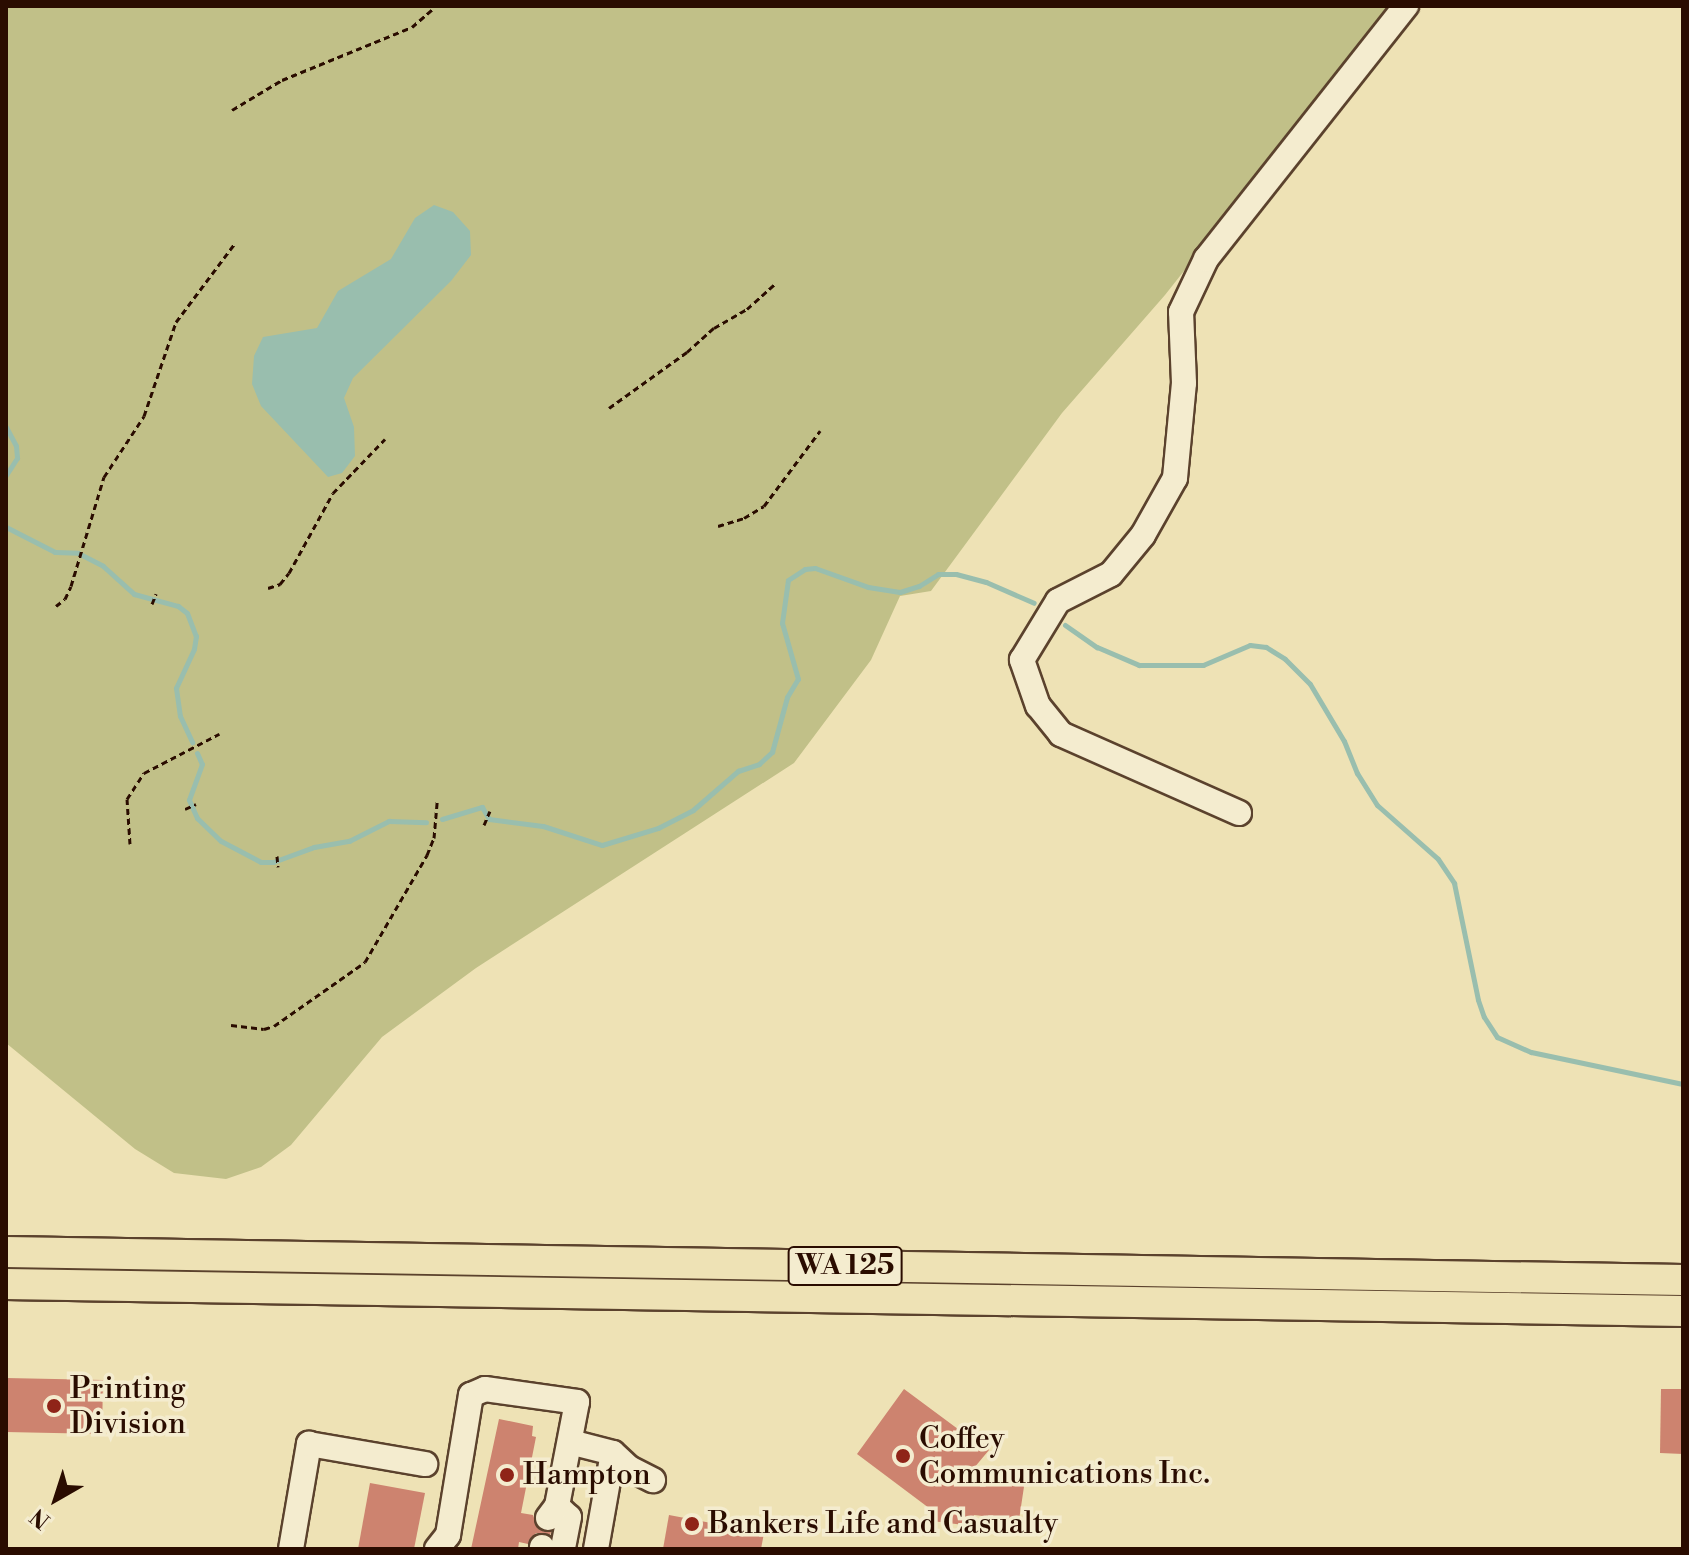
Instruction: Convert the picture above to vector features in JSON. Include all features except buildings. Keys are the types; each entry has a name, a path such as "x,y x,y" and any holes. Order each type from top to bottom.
{"main road":[{"name":"WA 125","path":"6,1252 1683,1280"},
{"name":"WA 125","path":"6,1284 1683,1311"}],"street":[{"path":"1239,813 1061,734 1038,706 1022,660 1058,601 1111,574 1143,535 1175,478 1184,383 1181,312 1206,259 1406,6"},
{"path":"437,1549 448,1535 471,1395 485,1389 577,1402 553,1512 569,1517 550,1548"},
{"path":"570,1442 613,1453 629,1468 653,1480"},
{"path":"291,1549 309,1444 425,1464"},
{"path":"596,1549 613,1453"}],"path":[{"path":"232,110 282,80 412,27 433,9"},
{"path":"56,606 65,599 84,553 99,491 144,416 176,322 235,243"},
{"path":"609,408 687,352 714,328 747,309 775,284"},
{"path":"718,526 744,518 764,506 820,431"},
{"path":"268,588 280,584 289,573 333,493 385,439"},
{"path":"152,604 156,594"},
{"path":"130,844 127,799 144,773 219,734"},
{"path":"231,1025 264,1029 274,1026 365,962 427,855 434,838 437,801"},
{"path":"185,809 196,804"},
{"path":"484,825 490,811"},
{"path":"277,856 278,867"}],"shaded area":[{"path":"6,6 1393,6 1165,295 1062,413 931,591 900,596 871,660 794,763 476,968 382,1037 291,1145 261,1167 226,1179 174,1173 135,1149 6,1043"},
{"path":"434,205 453,212 470,231 471,255 451,281 353,378 344,398 354,427 355,456 342,473 328,477 261,406 252,384 254,356 263,337 317,328 338,291 391,259 415,218"}],"waterway":[{"path":"6,427 16,446 17,458 6,475"},
{"path":"6,527 55,552 78,553 103,566 134,594 178,606 187,613 196,636 194,649 176,688 180,716 192,742"},
{"path":"442,819 482,807 489,819 543,826 602,845 658,828 693,810 738,771 759,764 772,752 787,697 798,679 782,623 788,580 805,569 815,568 868,587 900,592 919,586 938,574 956,574 986,582 1034,603"},
{"path":"1065,625 1097,647 1139,665 1203,665 1250,645 1266,647 1285,659 1310,684 1377,805 1438,859 1454,883 1478,1000 1484,1017 1497,1037 1531,1052 1683,1084"},
{"path":"197,753 202,764 189,800 197,818 221,841 261,862 273,862 314,847 349,841 389,821 426,822"}],"place":[{"name":"Printing Division","path":"54,1406"},
{"name":"Coffey Communications Inc.","path":"903,1456"},
{"name":"Hampton","path":"507,1475"},
{"name":"Bankers Life and Casualty","path":"692,1524"}]}
